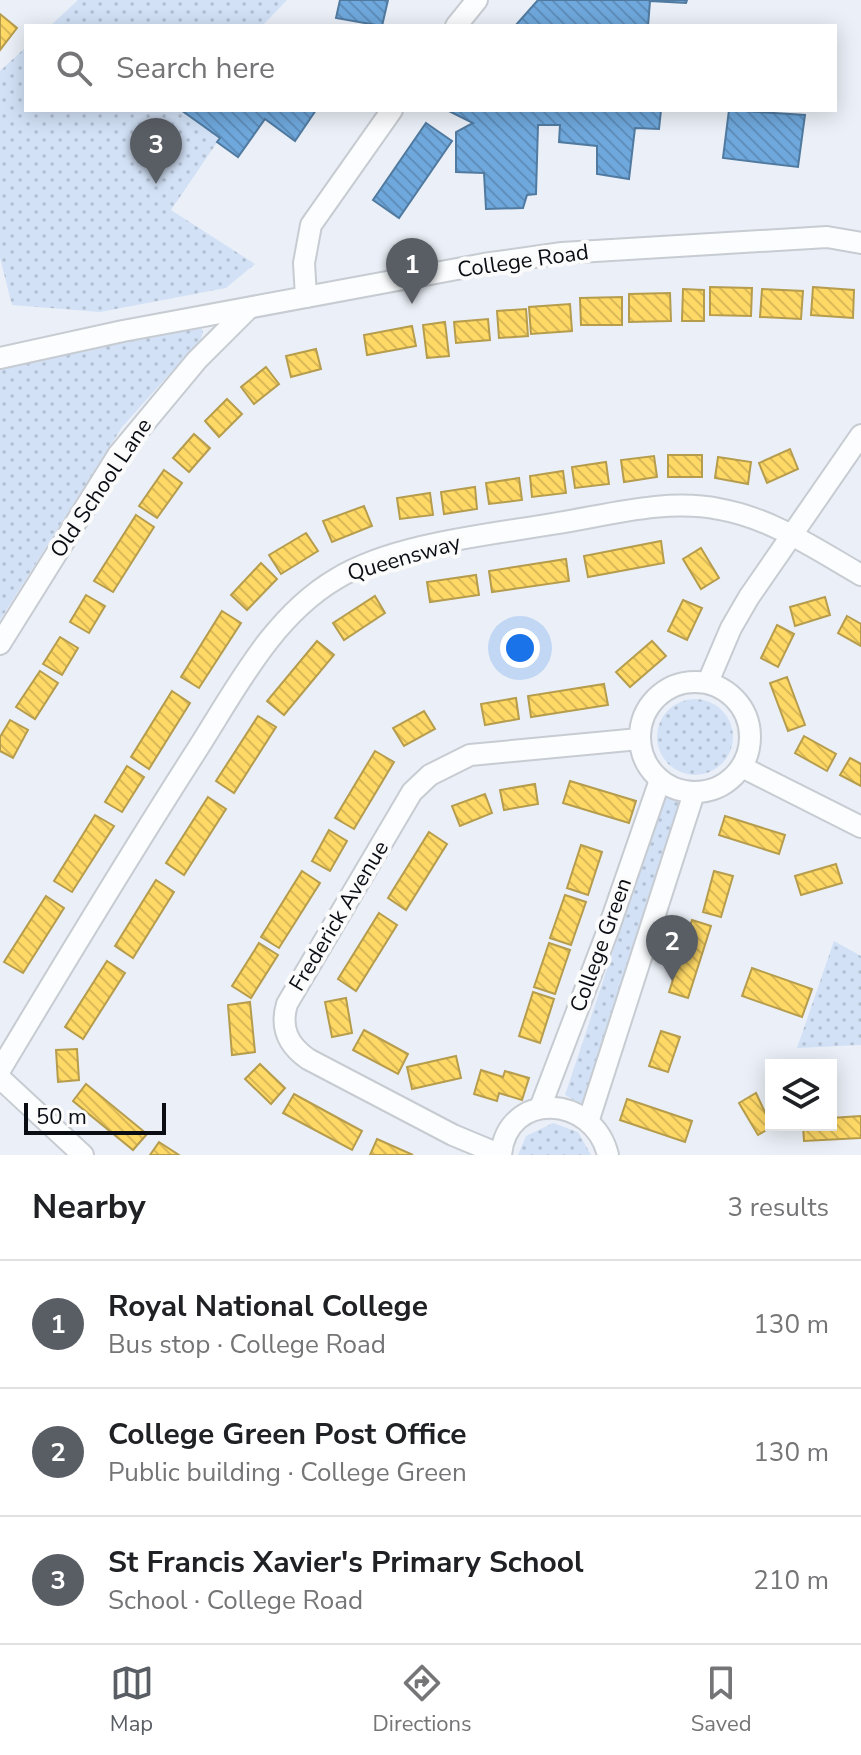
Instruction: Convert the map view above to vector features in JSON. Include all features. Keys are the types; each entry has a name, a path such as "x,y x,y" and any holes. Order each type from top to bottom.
{"street":[{"path":"458,24 477,0"},
{"path":"306,297 304,263 311,225 321,206 391,112"},
{"name":"College Road","path":"0,358 249,307 562,253 827,237 861,243"},
{"name":"Old School Lane","path":"0,644 118,455 197,360 249,307"},
{"path":"708,682 731,628 861,435"},
{"name":"Queensway","path":"0,1070 134,849 268,640 312,595 337,578 365,565 420,549 659,507 717,508 792,534 861,575"},
{"path":"685,681 708,682 724,689 740,704 749,724 748,754 742,767 726,783 694,793 675,789 660,780 645,762 639,739 641,721 649,704 666,689 685,681"},
{"name":"Frederick Avenue","path":"501,1155 453,1135 301,1054 286,1033 283,1018 287,1004 412,792 430,775 470,755 639,739"},
{"path":"742,767 861,827"},
{"name":"College Green","path":"540,1108 608,930 660,780"},
{"name":"College Green","path":"589,1119 694,793"},
{"path":"0,1078 83,1155"},
{"path":"501,1155 514,1125 540,1108 570,1109 589,1119 601,1133 608,1155"}],"shaded area":[{"path":"78,0 287,0 264,24 52,24"},
{"path":"24,49 24,112 184,112 220,138 171,210 255,264 226,288 100,312 12,305 0,258 0,71"},
{"path":"198,325 203,331 201,339 122,427 0,620 0,369"},
{"path":"695,699 709,702 722,710 730,723 733,737 730,751 722,764 709,772 695,775 681,772 668,764 660,751 657,737 660,723 668,710 681,702"},
{"path":"665,795 681,800 583,1105 565,1095"},
{"path":"834,941 861,956 861,1045 797,1048"},
{"path":"553,1123 578,1132 591,1155 518,1155 526,1136"}],"building: Homes":[{"path":"0,14 17,28 0,50"},
{"path":"710,287 752,288 751,316 710,315"},
{"path":"813,287 854,290 853,318 811,315"},
{"path":"683,289 704,290 704,321 682,321"},
{"path":"762,289 803,291 801,319 760,317"},
{"path":"670,293 671,321 629,322 629,294"},
{"path":"622,297 622,325 581,325 580,298"},
{"path":"570,304 572,331 531,334 529,307"},
{"path":"526,309 528,336 499,338 497,311"},
{"path":"488,319 490,340 456,343 454,322"},
{"path":"445,322 449,356 427,358 423,325"},
{"path":"412,326 416,346 367,355 364,335"},
{"path":"316,349 321,369 291,377 286,356"},
{"path":"266,367 279,384 254,404 241,387"},
{"path":"227,399 242,414 219,437 205,421"},
{"path":"194,434 210,448 189,472 173,458"},
{"path":"790,449 798,469 767,483 759,463"},
{"path":"668,455 702,455 702,477 668,477"},
{"path":"654,456 657,477 624,482 621,460"},
{"path":"718,457 751,462 748,484 715,478"},
{"path":"606,462 609,484 575,488 572,467"},
{"path":"164,470 182,483 157,518 139,506"},
{"path":"563,471 566,493 532,497 530,476"},
{"path":"519,478 522,500 489,504 486,483"},
{"path":"475,487 477,509 444,514 441,492"},
{"path":"430,493 433,515 400,519 397,498"},
{"path":"364,506 372,526 332,542 323,521"},
{"path":"136,515 154,527 113,592 94,581"},
{"path":"306,533 318,551 281,574 269,555"},
{"path":"661,541 664,563 588,577 584,556"},
{"path":"701,548 719,578 701,589 683,559"},
{"path":"566,559 569,581 492,592 489,571"},
{"path":"261,563 277,579 247,610 231,595"},
{"path":"476,575 479,595 430,602 427,582"},
{"path":"86,595 105,606 89,633 70,622"},
{"path":"375,596 385,613 344,640 333,623"},
{"path":"825,597 830,615 795,626 790,607"},
{"path":"683,600 702,608 687,640 668,631"},
{"path":"222,611 241,623 199,688 181,677"},
{"path":"847,616 861,624 861,646 838,633"},
{"path":"777,625 794,634 778,667 761,658"},
{"path":"60,637 78,648 62,675 43,664"},
{"path":"317,641 334,655 284,715 267,701"},
{"path":"652,641 666,656 630,687 616,672"},
{"path":"40,671 58,683 35,719 16,707"},
{"path":"787,677 805,725 788,731 770,683"},
{"path":"604,684 608,705 531,717 528,696"},
{"path":"172,691 190,703 149,769 131,757"},
{"path":"516,698 519,719 485,725 481,704"},
{"path":"424,711 435,729 404,746 393,728"},
{"path":"258,716 276,727 234,793 216,781"},
{"path":"10,720 28,730 13,758 0,751 0,737"},
{"path":"804,736 836,754 827,771 795,753"},
{"path":"375,751 394,762 354,829 335,818"},
{"path":"850,758 861,764 861,786 840,775"},
{"path":"127,766 144,777 122,812 105,802"},
{"path":"570,781 636,801 629,823 563,803"},
{"path":"535,784 538,804 504,810 500,790"},
{"path":"485,794 492,813 460,826 452,806"},
{"path":"208,797 226,809 184,875 166,863"},
{"path":"95,815 114,826 72,892 54,881"},
{"path":"725,816 785,835 779,854 719,835"},
{"path":"329,830 347,841 330,871 312,861"},
{"path":"429,832 447,844 406,910 388,898"},
{"path":"581,845 602,852 588,895 567,888"},
{"path":"836,864 842,883 801,895 795,876"},
{"path":"302,871 320,883 279,948 261,937"},
{"path":"714,871 733,876 721,917 703,912"},
{"path":"156,880 174,892 133,958 115,946"},
{"path":"565,895 586,902 571,945 550,938"},
{"path":"46,896 64,908 23,973 4,962"},
{"path":"379,913 397,925 356,991 338,979"},
{"path":"692,920 711,926 688,998 669,992"},
{"path":"259,943 278,955 251,998 232,986"},
{"path":"549,943 570,950 555,994 534,987"},
{"path":"107,961 125,973 83,1039 65,1027"},
{"path":"752,968 812,989 802,1017 742,996"},
{"path":"533,992 554,999 540,1043 519,1036"},
{"path":"346,998 352,1033 332,1037 325,1002"},
{"path":"250,1002 255,1052 232,1055 228,1005"},
{"path":"364,1030 408,1054 398,1074 353,1050"},
{"path":"661,1031 680,1037 668,1072 649,1066"},
{"path":"77,1049 79,1080 58,1082 56,1050"},
{"path":"456,1056 461,1078 412,1089 407,1067"},
{"path":"260,1064 285,1088 271,1104 245,1079"},
{"path":"481,1070 503,1077 505,1071 529,1078 522,1100 499,1093 497,1101 474,1094"},
{"path":"86,1084 147,1134 133,1150 73,1101"},
{"path":"756,1093 765,1112 765,1131 758,1135 739,1103"},
{"path":"294,1094 362,1131 352,1150 283,1113"},
{"path":"627,1099 692,1121 685,1142 620,1120"},
{"path":"861,1116 861,1138 804,1141 803,1131 837,1131 837,1118"},
{"path":"377,1139 413,1155 370,1155"},
{"path":"159,1142 179,1155 150,1155"}],"building: Schools":[{"path":"340,0 388,0 382,24 336,18"},
{"path":"538,0 687,0 686,3 650,1 648,24 517,24"},
{"path":"184,112 315,112 295,141 265,119 238,157 217,142 220,138"},
{"path":"451,112 661,112 659,129 635,128 629,179 597,174 597,146 559,142 560,125 538,125 536,194 527,195 523,208 486,209 484,173 456,172 456,132 473,123"},
{"path":"729,112 805,115 798,167 723,158"},
{"path":"426,123 452,141 399,218 373,200"}],"place":[{"name":"St Francis Xavier's Primary School","path":"156,184"},
{"name":"Royal National College","path":"412,304"},
{"name":"College Green Post Office","path":"672,981"}]}
